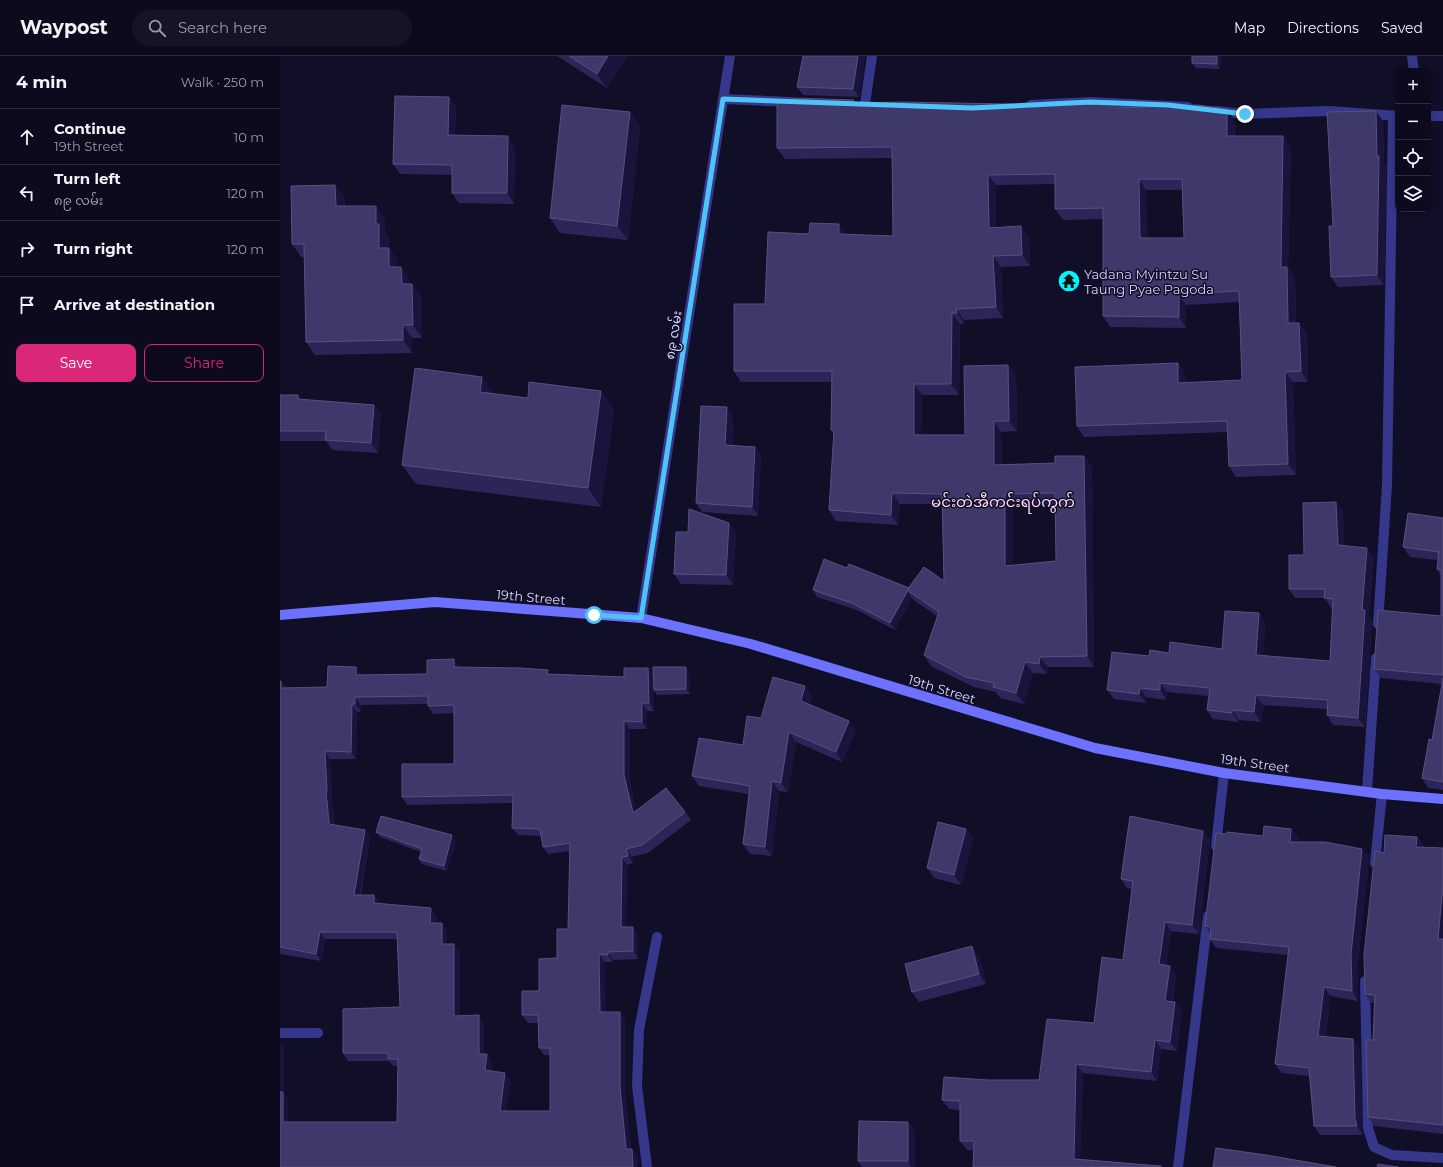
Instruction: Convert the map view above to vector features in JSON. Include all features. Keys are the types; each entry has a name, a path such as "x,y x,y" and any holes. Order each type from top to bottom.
{"street":[{"name":"၈၉ လမ်း","path":"641,618 730,56"},
{"path":"865,104 872,56"},
{"path":"1412,56 1414,68"},
{"path":"723,99 802,102"},
{"path":"1019,106 1090,102 1168,105 1245,114 1329,111 1395,116"},
{"path":"1431,116 1443,116"},
{"path":"1378,634 1387,485 1395,140"},
{"name":"19th Street","path":"280,615 435,602 641,618 751,644 1095,748 1224,773 1382,794 1443,798"},
{"path":"1368,791 1377,649"},
{"path":"1214,860 1224,773"},
{"path":"1374,871 1382,794"},
{"path":"1178,1167 1209,908"},
{"path":"647,1167 637,1086 639,1030 657,936"},
{"path":"1364,972 1368,1128 1374,1147 1392,1155 1443,1158"},
{"path":"280,1033 318,1034"}],"building":[{"path":"569,56 608,56 597,74"},
{"path":"803,56 858,56 853,89 797,87"},
{"path":"1192,56 1217,56 1217,64 1192,63"},
{"path":"395,96 449,97 448,135 508,136 507,193 452,193 452,165 393,164"},
{"path":"793,98 854,100 853,103 904,102 1058,105 1117,104 1117,108 1198,105 1227,109 1227,136 1283,136 1281,267 1287,267 1288,323 1299,323 1301,371 1285,372 1288,464 1229,466 1227,421 1077,426 1075,367 1178,363 1178,383 1242,380 1239,291 1179,294 1179,317 1103,316 1103,208 1055,209 1055,174 988,175 989,228 1021,226 1022,255 993,256 996,307 956,309 957,313 952,313 951,384 914,384 914,435 965,435 964,366 1008,365 1009,421 994,421 994,465 1055,463 1055,456 1084,456 1087,656 1040,657 1039,664 1025,662 1016,693 993,687 994,683 966,677 924,655 939,612 907,590 924,567 944,581 942,494 892,493 891,515 829,510 834,430 831,430 832,371 734,371 734,304 765,304 768,232 809,234 810,223 839,224 839,234 893,236 892,147 777,148 777,100 793,100","holes":["1139,179 1182,179 1184,238 1140,238","1055,493 1056,561 1005,566 1005,494"]},
{"path":"562,105 630,112 617,226 550,218"},
{"path":"1376,111 1377,156 1379,156 1377,275 1331,277 1329,226 1333,226 1327,112"},
{"path":"335,185 336,206 376,206 376,224 379,224 379,248 389,248 389,267 401,267 402,284 412,284 413,325 403,325 403,340 306,342 304,244 292,244 291,186"},
{"path":"415,368 482,377 480,392 528,398 529,382 601,391 588,488 402,465"},
{"path":"280,395 298,395 298,399 374,405 371,443 325,440 326,431 280,431"},
{"path":"701,406 727,407 725,445 755,447 752,507 696,503"},
{"path":"1336,502 1338,545 1367,548 1362,610 1365,610 1358,718 1327,715 1328,700 1256,695 1254,712 1232,710 1232,713 1207,710 1210,688 1160,683 1160,690 1140,688 1139,694 1107,690 1112,652 1149,656 1150,650 1169,653 1170,642 1222,649 1225,611 1259,613 1256,655 1330,661 1333,599 1324,598 1325,589 1289,589 1289,555 1304,555 1303,503"},
{"path":"689,509 729,523 726,575 674,574 676,532 688,532"},
{"path":"1408,513 1443,518 1443,675 1374,669 1378,610 1441,616 1441,570 1437,569 1439,552 1403,547"},
{"path":"824,559 847,568 849,564 909,588 890,623 852,603 813,590"},
{"path":"454,659 454,667 520,668 548,670 547,674 624,677 624,668 648,668 649,703 642,703 642,722 624,721 624,775 633,813 666,788 685,812 642,845 626,849 628,856 622,857 621,927 633,927 633,951 608,952 608,955 599,954 600,1012 620,1012 620,1086 626,1149 632,1149 633,1167 280,1167 280,1092 283,1092 283,1122 397,1122 398,1059 388,1059 388,1053 343,1053 343,1009 400,1007 397,932 320,932 316,954 280,947 280,681 281,688 327,687 328,666 356,667 356,675 427,674 427,660","holes":["428,696 428,706 454,705 454,764 402,764 402,797 513,795 512,828 540,829 543,847 570,843 568,929 557,929 557,958 539,959 539,991 522,991 522,1015 538,1015 539,1048 550,1048 550,1111 500,1111 505,1073 485,1070 487,1054 479,1054 479,1015 454,1016 454,944 442,944 442,923 430,923 431,908 374,903 374,895 354,895 365,830 329,824 326,799 327,789 325,751 351,752 352,704 355,704 355,697"]},
{"path":"653,667 686,667 686,689 654,690"},
{"path":"773,677 805,686 801,701 849,721 836,752 789,732 781,783 772,781 765,847 743,844 750,786 692,776 699,738 743,745 747,716 761,718"},
{"path":"1443,678 1443,782 1422,778 1429,739 1432,740"},
{"path":"381,816 452,835 444,866 419,859 422,849 376,832"},
{"path":"1130,816 1203,831 1192,925 1165,922 1159,964 1170,966 1165,1001 1175,1002 1170,1042 1155,1040 1151,1072 1076,1064 1074,1159 1161,1167 973,1167 974,1141 960,1141 960,1101 942,1100 944,1077 988,1080 1039,1080 1047,1019 1094,1023 1102,957 1123,960 1133,881 1121,879"},
{"path":"938,822 966,829 954,875 927,868"},
{"path":"1264,826 1291,829 1290,842 1325,842 1362,849 1351,954 1352,991 1324,987 1318,1036 1353,1039 1355,1119 1357,1126 1314,1126 1309,1068 1275,1064 1289,947 1210,939 1211,927 1205,926 1216,833 1227,834 1227,832 1263,836"},
{"path":"1385,835 1417,837 1416,847 1443,848 1443,895 1438,939 1443,939 1443,1125 1368,1117 1366,1040 1373,1040 1375,995 1365,994 1364,955 1375,851 1384,853"},
{"path":"972,946 979,974 912,992 905,964"},
{"path":"859,1121 908,1122 908,1161 858,1161"},
{"path":"1216,1148 1266,1155 1336,1167 1213,1167"},
{"path":"1378,1164 1398,1167 1377,1167"}],"place":[{"name":"Yadana Myintzu Su Taung Pyae Pagoda","path":"1069,281"}],"district":[{"name":"မင်းတဲအီကင်းရပ်ကွက်","path":"1003,502"}],"route":[{"path":"594,615 641,618 723,99 972,108 1090,102 1168,105 1245,114"}]}
